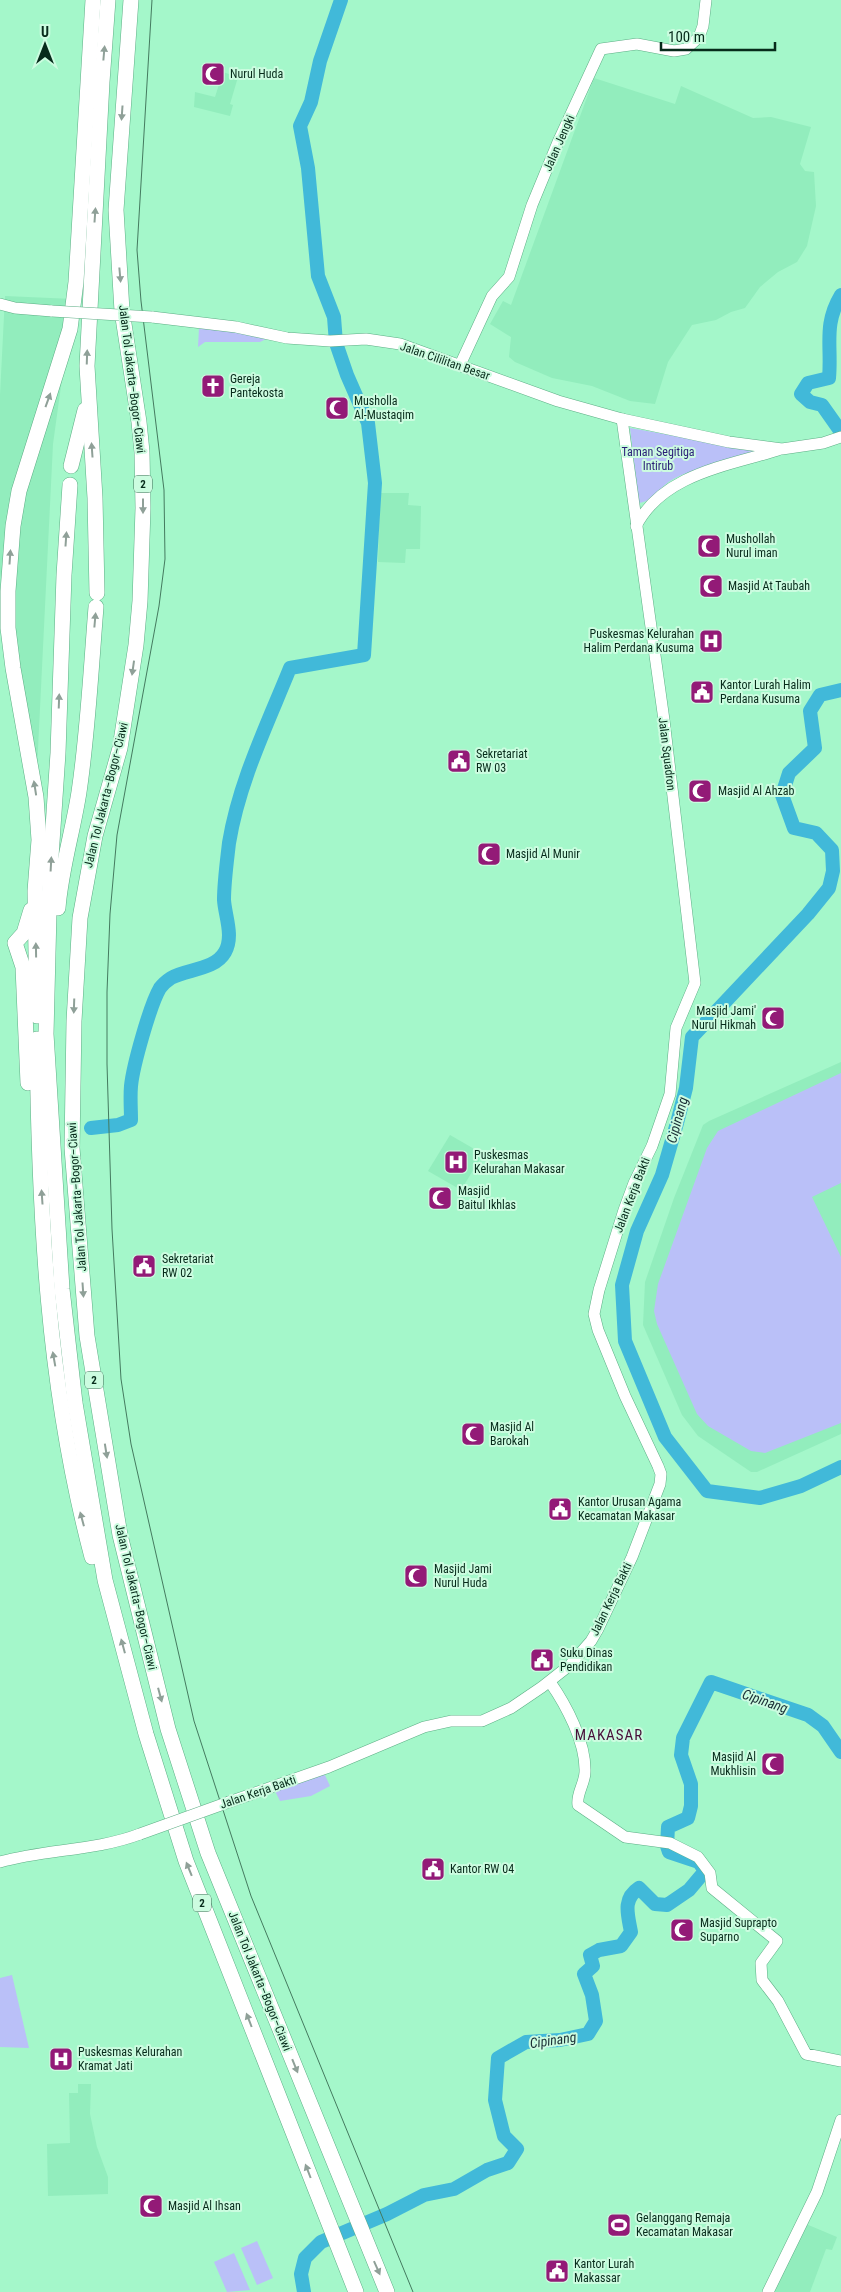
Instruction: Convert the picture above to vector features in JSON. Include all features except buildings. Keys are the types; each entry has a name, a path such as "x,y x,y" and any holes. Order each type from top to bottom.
{"highway":[{"path":"93,0 76,282 70,329 19,491 13,526 8,591 10,647 36,797 39,840 36,891 38,1138 52,1346 79,1506 94,1562 105,1580"},
{"name":"Jalan Tol Jakarta–Bogor–Ciawi","path":"51,1122 59,901 63,866 76,811 84,756 97,600 95,498 88,397 88,316 108,0"},
{"name":"Jalan Tol Jakarta–Bogor–Ciawi","path":"131,0 116,210 122,311 139,422 143,518 139,610 129,694 120,748 95,836 77,940 72,1148 87,1336 120,1535 168,1729 208,1853 387,2292"},
{"name":"Jalan Tol Jakarta–Bogor–Ciawi","path":"71,466 88,397"},
{"name":"Jalan Tol Jakarta–Bogor–Ciawi","path":"70,485 64,575 58,753 48,926 46,1034 62,1289 68,1345 105,1580 146,1734 186,1861 356,2292"},
{"path":"36,891 24,933 15,943 23,967 27,1082 32,1123 38,1138"}],"street":[{"name":"Jalan Jengki","path":"460,365 492,296 509,277 532,205 558,142 601,50 637,44 674,51 686,50 699,37 703,26 706,0"},
{"name":"Jalan Cililitan Besar","path":"0,304 15,308 152,317 236,327 288,338 330,341 366,340 400,344 538,394 622,419 729,442 782,449 825,442 841,437"},
{"name":"Jalan Squadron","path":"622,419 664,720 695,983"},
{"path":"636,526 643,512 671,487 687,479 782,449"},
{"name":"Jalan Kerja Bakti","path":"0,1862 24,1855 104,1845 329,1767 424,1727 450,1722 482,1721 512,1708 550,1682 570,1665 591,1641 632,1557 660,1484 661,1474 598,1330 594,1314 599,1290 624,1210 634,1183 652,1146 670,1094 676,1028 695,983"},
{"path":"550,1682 571,1717 584,1758 586,1772 577,1800 578,1805 625,1837 670,1844 703,1862 710,1872 712,1888 777,1941 761,1962 762,1980 778,2001 806,2054 841,2061"},
{"path":"768,2292 817,2192 841,2120"}],"shaded area":[{"path":"223,72 238,77 230,104 233,105 230,116 194,107 195,92 215,97"},
{"path":"594,78 675,104 681,86 753,118 771,117 811,127 800,164 805,171 814,172 816,206 807,246 797,262 778,272 760,287 745,308 731,312 716,320 692,325 668,362 655,404 630,401 592,386 552,378 515,362 509,357 511,337 490,324 503,301 511,305"},
{"path":"5,296 73,299 53,444 35,810 2,602 0,573 0,395"},
{"path":"380,493 409,493 408,505 421,506 420,549 406,549 405,563 378,562"},
{"path":"841,1062 841,1434 757,1472 751,1472 698,1436 682,1415 643,1325 645,1282 674,1198 703,1125"},
{"name":"Puskesmas Kelurahan Makasar","path":"450,1135 483,1154 461,1190 428,1171"},
{"path":"78,2084 91,2084 90,2114 97,2147 108,2177 108,2194 48,2196 47,2144 70,2143 69,2093 78,2093"},
{"path":"806,2224 837,2237 832,2250 826,2249 810,2292 774,2292"}],"green space":[{"path":"199,328 272,336 260,342 205,342 198,347"},
{"name":"Taman Segitiga Intirub","path":"630,428 755,450 756,455 712,465 678,476 648,500 639,503"},
{"path":"841,1073 841,1183 812,1197 841,1257 841,1423 765,1453 751,1451 708,1426 697,1414 657,1324 654,1311 658,1284 707,1148 718,1131"},
{"path":"324,1773 330,1786 311,1796 280,1801 275,1791"},
{"path":"12,1975 29,2048 0,2047 0,1978"},
{"path":"257,2241 273,2278 257,2285 241,2248"},
{"path":"234,2253 250,2290 227,2292 214,2262"}],"waterway":[{"path":"91,1128 118,1125 131,1120 131,1086 135,1065 142,1036 160,988 171,978 215,962 228,946 229,933 224,886 234,820 255,754 290,668 364,655 375,483 368,423 347,375 336,343 334,317 318,276 308,168 300,126 311,102 320,61 341,0"},
{"name":"Cipinang","path":"841,295 835,306 830,326 829,378 808,383 801,394 810,402 822,405 841,432"},
{"name":"Cipinang","path":"841,690 820,695 810,711 815,748 789,773 782,795 794,828 816,833 832,850 833,871 829,888 808,914 692,1037 686,1088 677,1123 662,1175 637,1231 622,1285 625,1341 665,1437 707,1491 760,1498 801,1486 841,1467"},
{"name":"Cipinang","path":"304,2292 301,2274 305,2258 321,2242 387,2214 424,2195 454,2189 487,2170 508,2163 517,2149 504,2136 495,2100 498,2058 526,2042 560,2040 588,2034 596,2021 592,1995 584,1974 593,1966 590,1955 599,1950 621,1946 631,1932 628,1908 630,1897 639,1888 655,1904 667,1905 689,1890 705,1871 699,1862 669,1852 667,1846 668,1827 688,1818 691,1806 691,1784 681,1755 683,1738 711,1682 808,1715 823,1726 841,1752"}],"tram line":[{"path":"152,0 137,250 141,301 164,490 165,559 159,606 117,835 110,914 107,1064 112,1229 121,1379 131,1444 194,1721 251,1896 413,2292"}],"place":[{"name":"Nurul Huda","path":"213,74"},
{"name":"Gereja Pantekosta","path":"213,386"},
{"name":"Musholla Al-Mustaqim","path":"337,408"},
{"name":"Mushollah Nurul iman","path":"709,546"},
{"name":"Masjid At Taubah","path":"711,586"},
{"name":"Puskesmas Kelurahan Halim Perdana Kusuma","path":"711,641"},
{"name":"Kantor Lurah Halim Perdana Kusuma","path":"702,692"},
{"name":"Sekretariat RW 03","path":"459,761"},
{"name":"Masjid Al Ahzab","path":"700,791"},
{"name":"Masjid Al Munir","path":"489,854"},
{"name":"Masjid Jami' Nurul Hikmah","path":"773,1018"},
{"name":"Puskesmas Kelurahan Makasar","path":"456,1162"},
{"name":"Masjid Baitul Ikhlas","path":"440,1198"},
{"name":"Sekretariat RW 02","path":"144,1266"},
{"name":"Masjid Al Barokah","path":"473,1434"},
{"name":"Kantor Urusan Agama Kecamatan Makasar","path":"560,1509"},
{"name":"Masjid Jami Nurul Huda","path":"416,1576"},
{"name":"Suku Dinas Pendidikan","path":"542,1660"},
{"name":"Masjid Al Mukhlisin","path":"773,1764"},
{"name":"Kantor RW 04","path":"433,1869"},
{"name":"Masjid Suprapto Suparno","path":"682,1930"},
{"name":"Puskesmas Kelurahan Kramat Jati","path":"61,2059"},
{"name":"Masjid Al Ihsan","path":"151,2206"},
{"name":"Gelanggang Remaja Kecamatan Makasar","path":"619,2225"},
{"name":"Kantor Lurah Makassar","path":"557,2271"}],"district":[{"name":"MAKASAR","path":"609,1735"}]}
